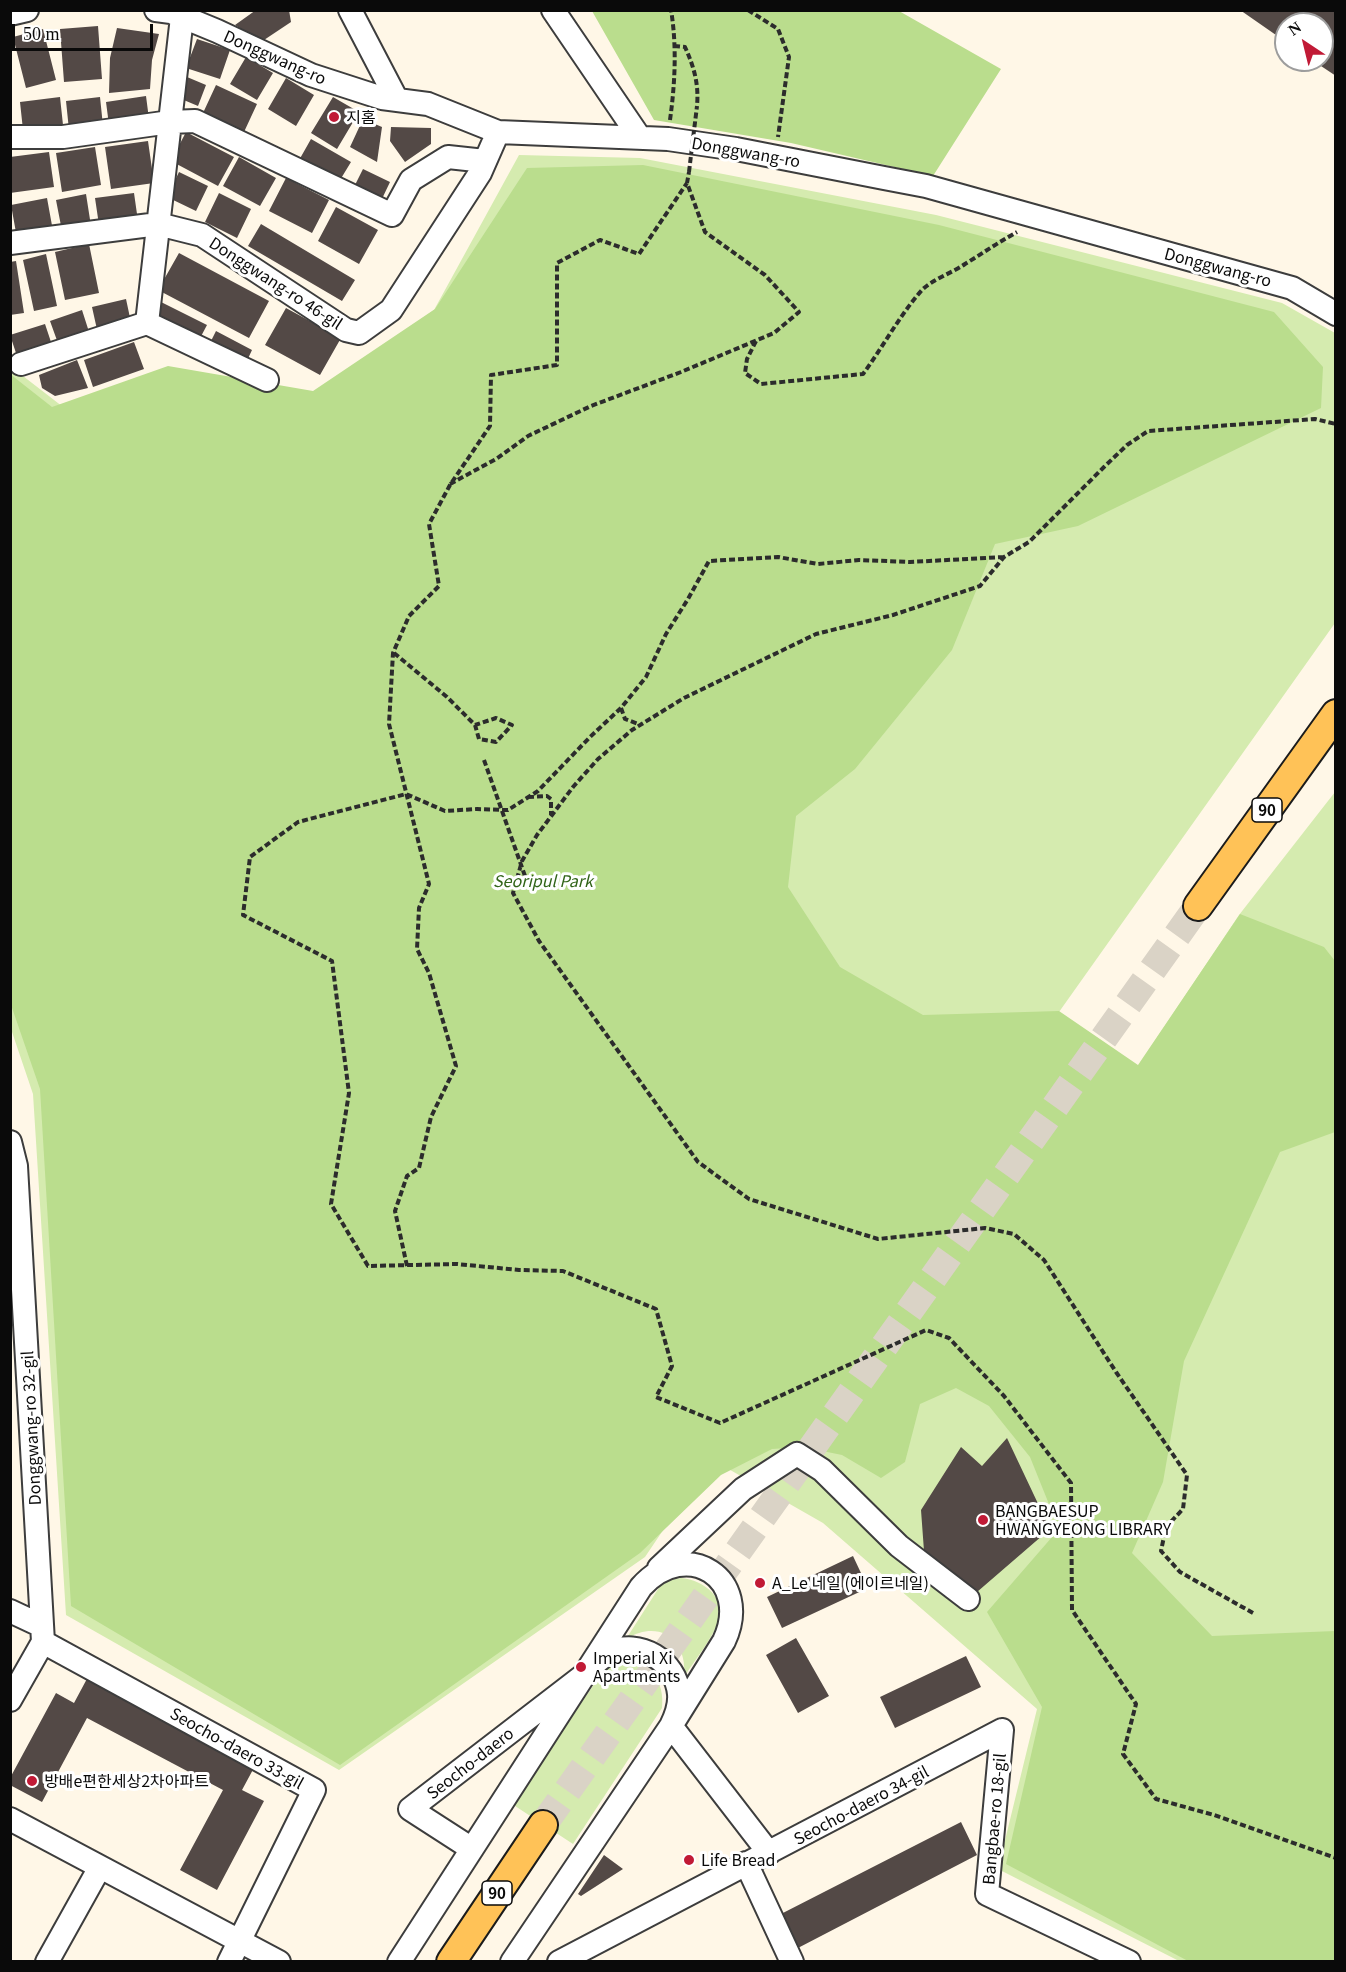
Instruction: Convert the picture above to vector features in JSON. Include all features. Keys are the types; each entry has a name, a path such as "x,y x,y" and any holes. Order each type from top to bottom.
{"main road":[{"name":"90","path":"1198,906 1335,714"},
{"name":"90","path":"451,1962 543,1825"}],"street":[{"path":"10,14 27,10"},
{"name":"Donggwang-ro","path":"156,10 171,12 311,75 382,98 429,104 498,132 668,139 926,186 1292,288 1335,314"},
{"path":"350,10 397,100"},
{"path":"553,10 640,138"},
{"path":"147,323 182,17"},
{"path":"10,137 63,137 170,122 195,121 392,215 411,180 448,157 485,161"},
{"name":"Donggwang-ro 46-gil","path":"10,243 158,224 202,235 346,330 358,333 391,310 480,173 498,132"},
{"path":"21,364 147,323 267,380"},
{"name":"Donggwang-ro 32-gil","path":"10,1142 16,1166 14,1188 43,1634"},
{"path":"651,1575 743,1489 796,1454 822,1470 899,1546 968,1599"},
{"name":"Seocho-daero","path":"399,1962 641,1587 651,1575 665,1567 680,1564 696,1565 710,1572 722,1582 730,1596 733,1611 731,1627 671,1726 512,1962"},
{"path":"10,1611 43,1634 10,1700"},
{"name":"Seocho-daero 33-gil","path":"43,1634 314,1790 234,1952"},
{"name":"Seocho-daero","path":"472,1849 410,1809 588,1672 598,1660 611,1652 627,1648 642,1650 657,1656 668,1667 678,1688 677,1712 671,1726"},
{"path":"671,1726 769,1853"},
{"name":"Seocho-daero 34-gil","path":"559,1962 1002,1730"},
{"name":"Bangbae-ro 18-gil","path":"1002,1730 987,1894 1129,1962"},
{"path":"10,1819 100,1867 234,1952 279,1962"},
{"path":"746,1863 792,1962"},
{"path":"47,1962 100,1867"}],"path":[{"path":"668,139 673,101 674,46 671,10"},
{"path":"748,10 778,29 789,57 775,157"},
{"path":"407,1266 394,1211 407,1176 419,1168 431,1117 456,1066 429,973 417,949 419,908 429,884 389,724 393,653 409,616 439,586 429,524 450,485 490,426 491,375 557,365 557,262 600,240 639,254 687,183 698,91 694,66 685,47 674,46"},
{"path":"450,485 496,459 528,436 591,406 774,333 799,312 765,275 705,231 687,183"},
{"path":"757,340 747,359 745,373 761,384 863,374 900,318 924,288 989,247 1041,219"},
{"path":"1253,1613 1180,1572 1161,1551 1166,1527 1183,1509 1187,1475 1116,1372 1044,1260 1014,1234 985,1228 878,1239 749,1199 698,1162 539,941 513,893 522,861 551,816 598,759 640,725 684,698 816,634 893,615 980,586 1004,557 1029,542 1127,445 1148,431 1315,419 1335,424"},
{"path":"1004,557 910,562 859,560 818,564 778,557 709,561 666,634 646,677 621,708 538,791 508,810 477,809 445,812 406,794 298,822 250,857 243,915 332,962 349,1093 331,1204 368,1266 457,1264 519,1270 563,1271 656,1309 672,1366 656,1397 720,1423 926,1330 949,1338 1004,1396 1071,1483 1072,1610 1136,1704 1123,1754 1156,1799 1214,1815 1335,1858"},
{"path":"393,653 447,697 475,725 479,739 496,742 512,725 496,718 475,725"},
{"path":"621,708 625,719 640,725"},
{"path":"484,760 525,876"},
{"path":"527,797 547,796 551,800 551,816"}],"green space":[{"path":"592,11 899,11 1001,69 933,176 791,143 654,120"},
{"name":"Seoripul Park","path":"519,155 640,158 936,215 1282,303 1335,333 1335,623 1059,1012 1138,1066 1239,915 1335,792 1335,1961 1179,1961 998,1869 1037,1709 823,1523 711,1459 645,1557 339,1770 66,1615 33,1094 10,1026 10,366 67,410 314,400 434,310"},
{"name":"Seoripul Park","path":"643,165 939,225 1274,312 1323,367 1321,408 1078,526 995,544 952,650 855,769 796,816 788,887 840,967 923,1015 1059,1011 1138,1065 1240,914 1324,947 1335,961 1335,1132 1280,1152 1184,1361 1163,1482 1132,1553 1212,1636 1335,1631 1335,1961 1188,1961 1006,1864 1042,1707 987,1612 1059,1529 1030,1457 989,1406 956,1388 920,1404 905,1462 881,1478 842,1455 803,1447 772,1449 721,1475 640,1553 340,1765 71,1606 40,1089 10,1002 10,374 52,407 168,366 313,391 435,309 527,168"},
{"path":"681,1578 706,1587 717,1599 720,1607 720,1616 714,1632 684,1677 681,1652 669,1636 650,1631 638,1633 626,1639 660,1586 670,1580"},
{"path":"625,1661 642,1666 654,1676 661,1690 662,1708 573,1844 512,1804 604,1670 613,1664"}],"building":[{"path":"256,10 289,10 291,22 261,42 235,25"},
{"path":"1240,10 1336,10 1336,76 1330,72 1334,72 1334,12 1274,12 1274,34"},
{"path":"98,26 102,79 64,82 60,29"},
{"path":"117,28 159,34 152,60 150,89 109,93 110,58"},
{"path":"43,29 56,80 26,88 13,37"},
{"path":"197,39 230,50 220,79 186,68"},
{"path":"246,57 273,73 257,100 230,84"},
{"path":"187,77 206,85 198,106 179,98"},
{"path":"286,78 314,95 296,126 268,109"},
{"path":"216,85 257,104 244,132 203,113"},
{"path":"146,96 149,119 109,125 106,102"},
{"path":"60,97 63,125 23,130 20,102"},
{"path":"100,97 103,126 69,130 66,101"},
{"path":"333,97 359,112 337,149 311,133"},
{"path":"363,119 382,127 377,162 350,147"},
{"path":"391,127 431,128 431,144 405,162 390,141"},
{"path":"186,132 234,157 218,186 171,161"},
{"path":"311,139 351,162 337,185 298,162"},
{"path":"148,141 154,183 111,189 105,147"},
{"path":"95,147 101,185 62,192 56,153"},
{"path":"49,152 54,187 10,193 10,157"},
{"path":"239,157 276,178 260,206 223,186"},
{"path":"363,169 390,182 380,203 353,189"},
{"path":"179,172 208,186 196,211 167,197"},
{"path":"286,178 329,200 312,233 269,211"},
{"path":"134,193 138,221 99,225 95,198"},
{"path":"219,193 251,209 237,238 205,222"},
{"path":"86,194 91,226 62,231 56,200"},
{"path":"47,198 53,231 17,238 11,205"},
{"path":"336,207 378,230 359,264 318,241"},
{"path":"261,224 355,280 342,301 248,246"},
{"path":"89,244 99,293 65,300 55,252"},
{"path":"179,253 269,301 249,338 158,290"},
{"path":"46,254 57,306 34,311 23,260"},
{"path":"16,261 24,313 10,315 10,262"},
{"path":"126,299 132,327 98,334 92,307"},
{"path":"161,302 207,325 198,342 152,319"},
{"path":"286,308 341,338 320,375 265,345"},
{"path":"82,310 90,335 59,346 50,321"},
{"path":"45,324 53,348 18,359 10,335"},
{"path":"216,331 252,350 245,365 208,347"},
{"path":"134,342 144,369 93,387 84,360"},
{"path":"77,360 88,388 55,396 42,388 39,375"},
{"name":"BANGBAESUP HWANGYEONG LIBRARY","path":"1007,1438 1050,1529 977,1592 924,1551 921,1510 961,1447 982,1466"},
{"path":"853,1556 868,1588 782,1628 767,1597"},
{"path":"796,1638 829,1696 798,1713 766,1655"},
{"path":"966,1656 981,1687 895,1728 880,1697"},
{"name":"방배e편한세상2차아파트","path":"89,1675 256,1764 242,1790 264,1801 217,1890 180,1870 223,1790 87,1718 42,1802 10,1785 10,1778 56,1693 74,1703"},
{"path":"961,1822 977,1855 796,1949 779,1915"},
{"path":"604,1855 623,1869 581,1896 578,1894"}],"tunnel":[{"path":"543,1825 1198,906"}],"place":[{"name":"지홈","path":"334,117"},
{"name":"BANGBAESUP HWANGYEONG LIBRARY","path":"983,1520"},
{"name":"A_Le 네일 (에이르네일)","path":"760,1583"},
{"name":"Imperial Xi Apartments","path":"581,1667"},
{"name":"방배e편한세상2차아파트","path":"32,1781"},
{"name":"Life Bread","path":"689,1860"}]}
